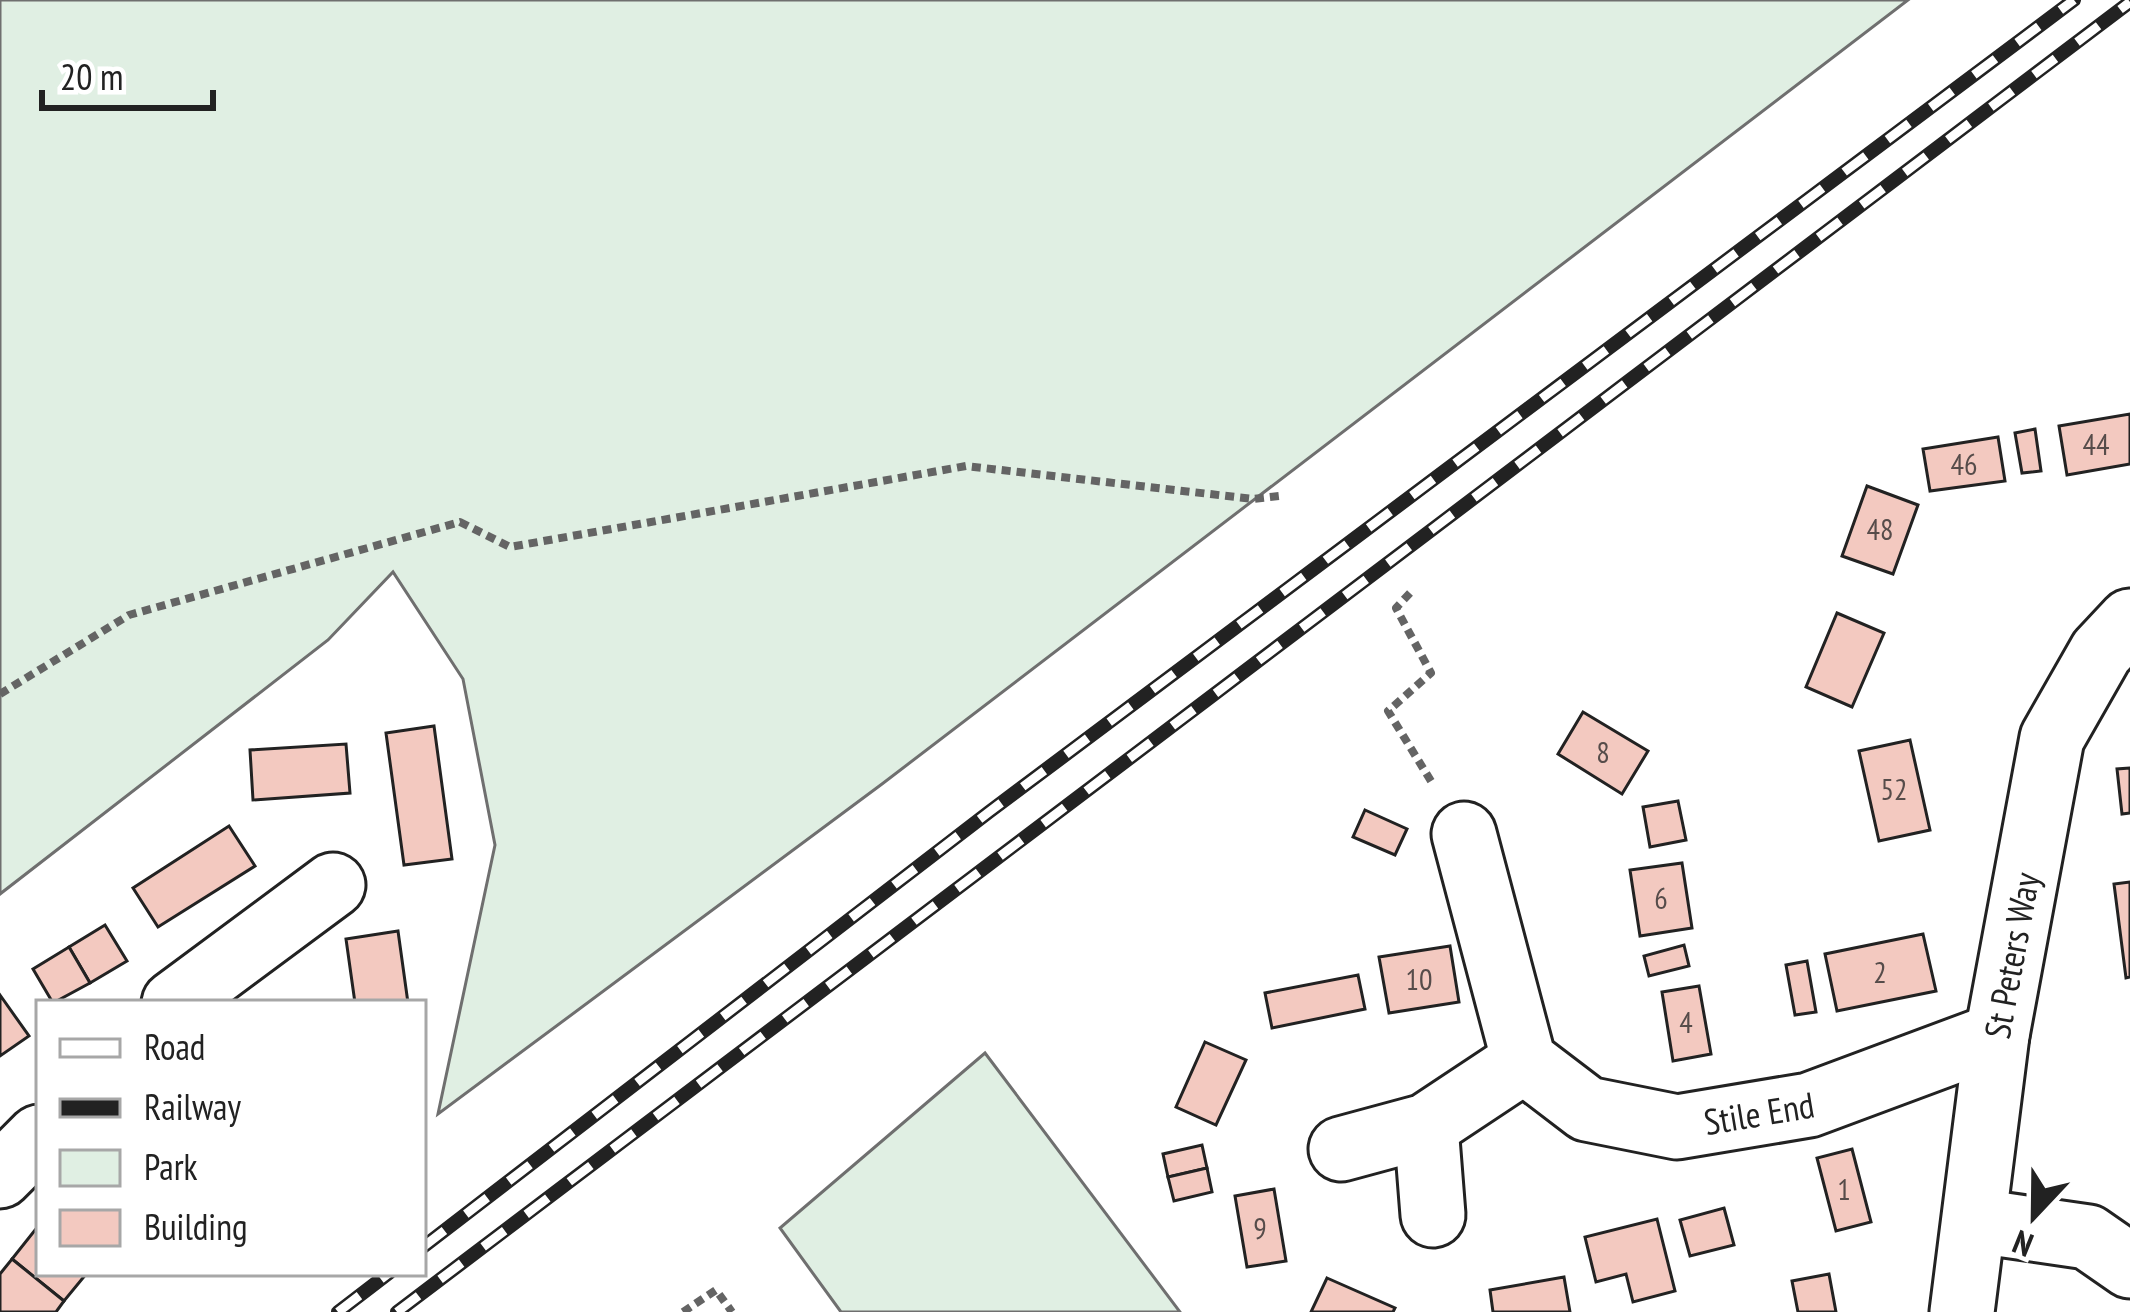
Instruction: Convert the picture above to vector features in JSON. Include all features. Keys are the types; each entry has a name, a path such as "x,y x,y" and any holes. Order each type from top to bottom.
{"street":[{"name":"St Peters Way","path":"1962,1312 1997,1035 2052,739 2102,652 2130,621"},
{"path":"1341,1149 1426,1126 1524,1061 1463,834"},
{"path":"178,1000 333,884"},
{"name":"Stile End","path":"1524,1061 1587,1109 1677,1127 1809,1105 1997,1035"},
{"path":"1426,1126 1432,1215"},
{"path":"0,1176 36,1140"},
{"path":"1977,1221 2088,1237 2130,1266"}],"path":[{"path":"0,694 129,615 460,522 510,547 966,466 1253,500 1279,496"},
{"path":"1410,593 1396,608 1431,673 1388,711 1463,834"},
{"path":"683,1312 716,1290 732,1312"}],"green space":[{"path":"0,0 1908,0 882,784 438,1114 495,845 463,679 393,572 328,640 0,894"},
{"path":"985,1053 1180,1312 841,1312 780,1228"}],"building":[{"path":"2130,414 2130,464 2067,475 2059,426"},
{"path":"2035,429 2041,471 2022,473 2015,433"},
{"path":"1998,437 2005,481 1930,491 1923,449"},
{"path":"1867,486 1918,505 1893,574 1842,556"},
{"path":"1837,613 1884,633 1852,707 1806,687"},
{"path":"1583,712 1648,751 1622,794 1558,754"},
{"path":"434,726 452,859 404,865 386,733"},
{"path":"1910,740 1930,830 1879,841 1859,751"},
{"path":"346,744 350,793 253,800 250,750"},
{"path":"2130,768 2130,813 2122,814 2117,769"},
{"path":"1678,801 1686,840 1650,847 1643,807"},
{"path":"1365,810 1407,829 1395,855 1353,837"},
{"path":"229,826 255,866 158,927 133,888"},
{"path":"1682,863 1692,928 1640,936 1630,870"},
{"path":"2130,882 2130,977 2126,978 2114,884"},
{"path":"105,925 127,961 90,983 69,947"},
{"path":"398,931 408,1000 355,1000 346,939"},
{"path":"1923,934 1936,991 1837,1011 1825,954"},
{"path":"1684,945 1689,966 1649,976 1644,956"},
{"path":"1450,946 1459,1002 1389,1013 1379,957"},
{"path":"69,947 90,983 51,1000 33,969"},
{"path":"1807,961 1816,1012 1795,1015 1786,965"},
{"path":"1358,975 1365,1009 1272,1028 1265,993"},
{"path":"1699,986 1711,1054 1673,1061 1662,992"},
{"path":"0,995 29,1036 0,1056"},
{"path":"1205,1042 1246,1060 1216,1125 1176,1107"},
{"path":"1202,1145 1207,1168 1168,1177 1163,1154"},
{"path":"1852,1149 1871,1222 1836,1231 1817,1158"},
{"path":"1207,1168 1212,1192 1174,1201 1168,1177"},
{"path":"1274,1189 1286,1261 1247,1267 1235,1196"},
{"path":"1724,1208 1734,1245 1690,1256 1680,1220"},
{"path":"1657,1219 1675,1291 1633,1302 1626,1274 1596,1282 1585,1237"},
{"path":"36,1229 36,1276 85,1276 64,1301 12,1259"},
{"path":"12,1259 64,1301 56,1312 0,1312 0,1274"},
{"path":"1829,1274 1836,1312 1798,1312 1792,1281"},
{"path":"1564,1277 1570,1312 1493,1312 1490,1290"},
{"path":"1327,1278 1395,1308 1393,1312 1311,1312"}],"railway":[{"path":"426,1245 989,812 2074,0"},
{"path":"397,1312 2130,2"},
{"path":"338,1312 385,1276"}]}
